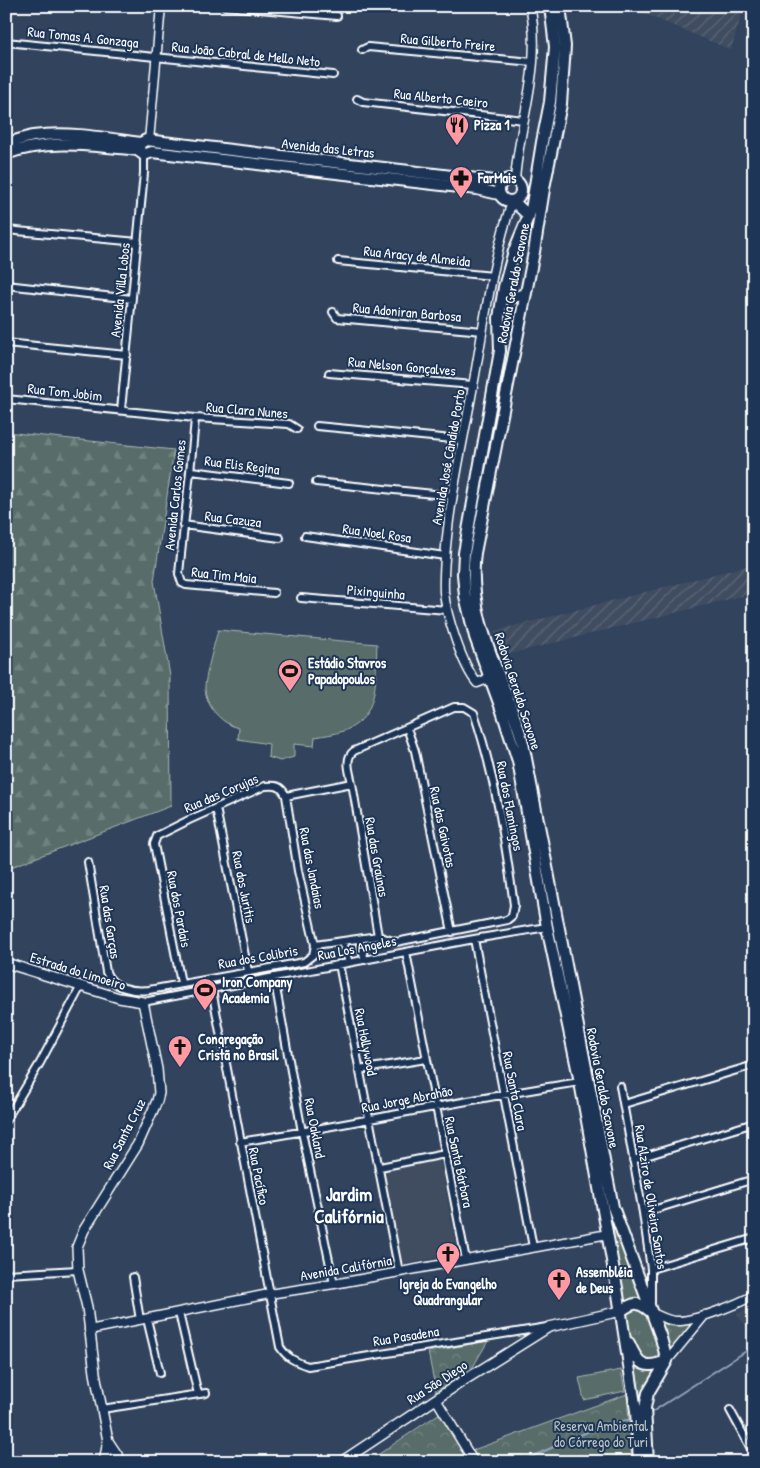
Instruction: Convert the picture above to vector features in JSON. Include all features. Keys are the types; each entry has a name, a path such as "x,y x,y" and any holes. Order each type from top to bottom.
{"main road":[{"name":"Rodovia Geraldo Scavone","path":"550,6 555,47 550,102 529,216 514,251 504,287 499,318 500,351 464,553 463,574 465,596 475,637 508,726 518,760 547,927 580,1082 608,1234 636,1411 639,1462"},
{"name":"Rodovia Geraldo Scavone","path":"560,6 565,46 561,104 475,553 473,566 474,589 482,627 523,743 613,1207 661,1338 667,1361"},
{"name":"Avenida das Letras","path":"6,143 32,136 88,136 146,147 477,189 508,199"},
{"name":"Avenida das Letras","path":"6,154 24,149 62,145 146,147 511,180"},
{"path":"529,216 508,199 499,187 511,180 536,175 545,183"},
{"path":"508,199 521,194 521,187 511,180"},
{"path":"514,251 524,248 534,252"},
{"path":"504,287 508,294 514,297 525,294"},
{"name":"Estrada do Limoeiro","path":"6,963 119,998 143,1002"},
{"name":"Rua Santa Cruz","path":"78,1270 77,1248 79,1239 138,1144 152,1115 159,1093 154,1051 143,1002"},
{"path":"78,1270 87,1307 89,1330 108,1441 106,1462 120,1462 108,1441"},
{"path":"621,1311 636,1303 642,1305 650,1312"},
{"name":"Rua Pasadena","path":"548,1327 621,1311"},
{"path":"622,1324 637,1360 646,1366 654,1366 667,1361"},
{"name":"Rua São Diego","path":"341,1462 548,1327"},
{"path":"648,1462 645,1408 648,1394 667,1361"}],"street":[{"path":"146,147 161,6"},
{"path":"225,6 337,16"},
{"path":"511,180 516,163 533,62 532,15 530,6"},
{"name":"Rua Tomas A. Gonzaga","path":"6,42 156,58"},
{"name":"Rua Gilberto Freire","path":"362,50 368,47 533,62"},
{"name":"Rua João Cabral de Mello Neto","path":"156,58 333,75"},
{"name":"Rua Alberto Caeiro","path":"357,99 362,102 524,120"},
{"name":"Avenida Villa Lobos","path":"121,410 146,147"},
{"name":"Avenida José Cândido Porto","path":"490,678 477,683 458,644 444,594 444,556 452,496 493,276 507,218 508,199"},
{"path":"6,230 138,242"},
{"name":"Rua Aracy de Almeida","path":"338,261 493,276"},
{"path":"6,285 132,300"},
{"name":"Rua Adoniran Barbosa","path":"332,312 337,318 483,331"},
{"path":"6,343 127,355"},
{"name":"Rua Nelson Gonçalves","path":"329,373 473,385"},
{"name":"Rua Tom Jobim","path":"6,398 195,418"},
{"name":"Rua Clara Nunes","path":"195,418 289,424 297,429"},
{"name":"Avenida Carlos Gomes","path":"179,574 195,418"},
{"path":"317,426 463,440"},
{"name":"Rua Elis Regina","path":"191,471 289,483"},
{"path":"316,482 452,496"},
{"name":"Rua Cazuza","path":"183,525 280,538"},
{"name":"Rua Noel Rosa","path":"306,536 444,556"},
{"name":"Rua Tim Maia","path":"179,574 182,583 186,585 274,593"},
{"name":"Pixinguinha","path":"301,598 448,610"},
{"name":"Rua dos Flamingos","path":"407,728 454,707 464,707 474,713 492,772 505,838 514,905 512,916"},
{"path":"286,796 352,784 348,761 352,752 407,728"},
{"name":"Rua das Gaivotas","path":"407,728 414,751 452,932"},
{"name":"Rua das Graúnas","path":"352,784 378,936"},
{"name":"Rua das Corujas","path":"155,840 160,833 265,786 274,785 282,788 286,796"},
{"name":"Rua das Jandaias","path":"286,796 298,871 315,945"},
{"name":"Rua dos Juritis","path":"216,808 248,971"},
{"name":"Rua dos Pardais","path":"155,840 154,844 181,983"},
{"name":"Rua das Garças","path":"88,862 106,972 114,983"},
{"name":"Rua dos Colibris","path":"114,983 137,991 304,962 312,954 315,945 378,936 396,942 507,920 512,916"},
{"name":"Rua Los Angeles","path":"143,1002 339,964 547,927"},
{"path":"358,939 365,960"},
{"name":"Rua Santa Clara","path":"474,939 532,1247"},
{"path":"343,942 349,963"},
{"name":"Rua Santa Bárbara","path":"406,952 466,1260"},
{"name":"Rua Hollywood","path":"339,964 399,1272"},
{"name":"Rua Oakland","path":"274,977 302,1132 334,1284"},
{"path":"6,1120 40,1063 81,986"},
{"name":"Rua Pacífico","path":"212,990 280,1347 294,1361"},
{"path":"359,1070 426,1059"},
{"path":"624,1104 754,1065"},
{"name":"Rua Jorge Abrahão","path":"240,1142 502,1094 580,1082"},
{"name":"Rua Alziro de Oliveira Santos","path":"620,1086 651,1269 650,1312"},
{"path":"633,1160 754,1123"},
{"path":"380,1167 445,1154"},
{"path":"643,1213 754,1179"},
{"name":"Avenida Califórnia","path":"89,1330 269,1294 608,1234"},
{"path":"651,1269 754,1238"},
{"path":"6,1274 78,1270"},
{"path":"133,1277 160,1373"},
{"path":"650,1312 674,1321 683,1321 705,1315 754,1295"},
{"path":"179,1313 198,1394"},
{"path":"667,1361 705,1315"},
{"name":"Rua Pasadena","path":"294,1361 308,1366 548,1327"},
{"path":"524,1331 527,1336 526,1341"},
{"path":"102,1409 206,1393"},
{"path":"436,1399 474,1462"},
{"path":"730,1410 754,1454"}],"shaded area":[{"path":"626,6 744,6 731,50"},
{"path":"754,564 754,593 502,656 494,631"},
{"path":"438,1160 441,1164 457,1253 403,1265 384,1170"},
{"path":"754,1305 754,1347 747,1352 750,1336 745,1325 736,1314"}],"green space":[{"path":"6,432 174,450 154,581 170,676 171,806 6,869"},
{"name":"Estádio Stavros Papadopoulos","path":"218,630 377,644 376,681 371,705 357,724 346,730 315,737 314,746 294,744 294,757 280,761 268,757 269,744 238,739 239,728 221,719 212,709 206,696 205,684"},
{"path":"610,1219 612,1219 645,1301 632,1300 624,1302"},
{"path":"634,1307 645,1310 658,1341 658,1353 652,1360 644,1361 634,1346 625,1318 627,1313"},
{"path":"661,1320 696,1321 668,1354"},
{"path":"488,1341 470,1372 436,1392 428,1352"},
{"path":"633,1362 642,1369 657,1370 641,1418"},
{"path":"621,1370 625,1391 584,1400 579,1378"},
{"name":"Reserva Ambiental do Córrego do Turi","path":"627,1394 632,1462 367,1462 440,1413 465,1453"}],"waterway":[{"path":"649,1414 754,1346"},
{"path":"520,1462 605,1424 633,1419"}],"place":[{"name":"Pizza 1","path":"457,146"},
{"name":"FarMais","path":"461,199"},
{"name":"Estádio Stavros Papadopoulos","path":"290,692"},
{"name":"Iron Company Academia","path":"205,1011"},
{"name":"Congregação Cristã no Brasil","path":"180,1068"},
{"name":"Igreja do Evangelho Quadrangular","path":"448,1275"},
{"name":"Assembléia de Deus","path":"559,1301"}],"district":[{"name":"Jardim Califórnia","path":"349,1205"}]}
